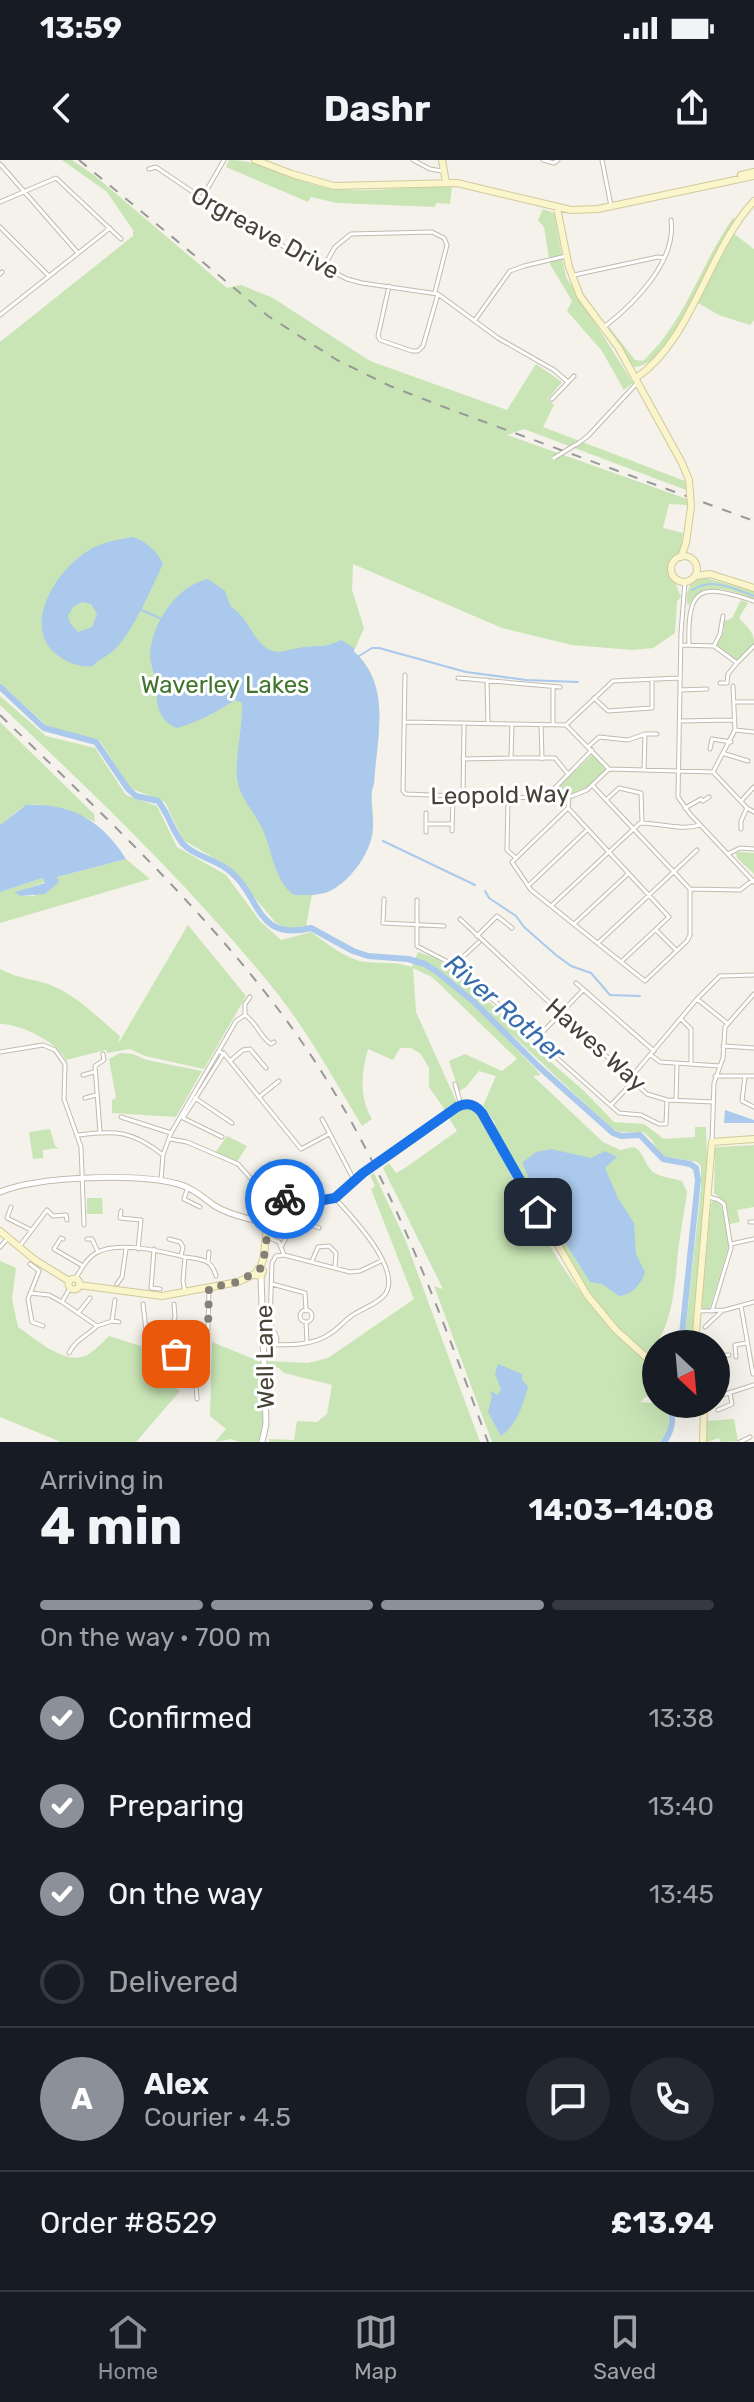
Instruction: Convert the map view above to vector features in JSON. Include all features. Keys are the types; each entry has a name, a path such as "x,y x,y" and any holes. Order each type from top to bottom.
{"main road":[{"path":"255,160 334,186 464,183 557,208 589,210 754,174"},
{"path":"442,160 449,182"},
{"path":"447,171 464,183"},
{"path":"637,380 677,332 726,236 753,203"},
{"path":"557,208 566,256 583,301 618,347 689,480 691,507 685,546 671,571 677,580 685,582 700,574 710,574 754,588"},
{"path":"685,546 693,561 694,577"},
{"path":"681,557 693,561 710,574"},
{"path":"267,1224 280,1205 295,1193 323,1200 335,1198 363,1173 461,1105 474,1106 482,1113 587,1295 616,1330 642,1353"},
{"path":"696,1330 712,1142 754,1139"},
{"name":"Well Lane","path":"259,1273 267,1224"},
{"path":"0,1231 73,1283 153,1296 238,1282 259,1273"},
{"path":"703,1442 704,1418"}],"street":[{"path":"202,199 224,160"},
{"path":"413,160 435,170 447,171"},
{"path":"543,160 554,163 558,160"},
{"path":"602,160 611,206"},
{"path":"0,164 78,253"},
{"name":"Orgreave Drive","path":"149,169 156,167 240,224 323,268 354,281 436,293"},
{"path":"0,202 59,178 121,239"},
{"path":"603,328 638,299 664,258 672,240 671,220"},
{"path":"0,227 49,276"},
{"path":"0,315 110,228"},
{"path":"323,268 335,247 351,234 432,232 444,238 447,245 436,293 423,346 418,351 380,340 378,336 389,286"},
{"path":"475,320 510,271 566,256"},
{"path":"572,276 664,258"},
{"path":"436,293 498,338 554,370 568,382"},
{"path":"552,399 574,376"},
{"path":"549,461 588,436 637,380"},
{"path":"592,785 690,889 740,890 754,881 700,825 678,797 685,582"},
{"path":"689,645 691,604 696,596 709,590 754,601"},
{"path":"714,646 723,616"},
{"path":"681,645 714,646 737,663"},
{"path":"720,683 727,683 728,674 754,647"},
{"name":"Leopold Way","path":"405,675 403,791 409,796 569,796 581,794 609,769"},
{"path":"458,678 560,687"},
{"path":"566,725 613,681 680,678"},
{"path":"594,698 606,710 652,708 652,679"},
{"path":"487,680 488,724"},
{"path":"713,772 735,730 733,686"},
{"path":"553,687 553,724"},
{"path":"680,690 707,689"},
{"path":"735,702 754,702"},
{"path":"680,721 735,720"},
{"path":"405,722 566,725 609,769 713,772 754,812"},
{"path":"463,797 464,724"},
{"path":"511,758 512,724"},
{"path":"541,724 542,759"},
{"path":"735,730 754,732"},
{"path":"644,770 645,734"},
{"path":"547,796 599,737 628,740 645,734 657,734"},
{"path":"710,749 712,739 731,742"},
{"path":"725,754 748,761"},
{"path":"463,759 555,758 568,774"},
{"path":"741,801 754,787"},
{"path":"606,800 619,788 641,793 642,822"},
{"path":"514,860 568,808 569,796"},
{"path":"452,831 453,797"},
{"path":"685,808 709,797"},
{"path":"508,798 507,850 528,886 645,981 690,935 690,889"},
{"path":"568,808 669,917 622,962"},
{"path":"741,829 747,808"},
{"path":"426,813 426,832"},
{"path":"551,906 642,822 680,827 700,825"},
{"path":"426,824 452,824"},
{"path":"528,886 587,830"},
{"path":"728,854 740,848 754,849"},
{"path":"598,943 697,850"},
{"path":"574,924 628,874"},
{"path":"384,899 383,923 444,926"},
{"path":"417,900 417,946 453,966 610,1106 627,1116 641,1115 666,1124 667,1100"},
{"path":"453,966 497,916 512,928"},
{"name":"Hawes Way","path":"460,919 647,1094 667,1100 714,1102"},
{"path":"656,930 677,951"},
{"path":"610,1106 697,999 720,976 754,975"},
{"path":"576,983 660,1062 720,1066"},
{"path":"536,1039 583,990"},
{"path":"712,1142 715,1076 720,1066 727,1023 754,994"},
{"path":"250,997 245,1004 245,1015 262,1032 266,1042 274,1042"},
{"path":"697,999 727,1023"},
{"path":"222,1137 183,1118 236,1021 245,1015"},
{"path":"681,1019 691,1029 691,1064"},
{"path":"0,1052 43,1045 58,1053 66,1068 65,1104 79,1135 84,1225"},
{"path":"723,1046 754,1048"},
{"path":"230,1061 243,1050 250,1049 266,1068"},
{"path":"221,1052 301,1149 329,1134"},
{"path":"161,1181 163,1155 171,1133 221,1052"},
{"path":"100,1132 94,1072 95,1066 104,1060 103,1054"},
{"path":"676,1100 677,1064"},
{"path":"83,1075 94,1072"},
{"path":"715,1076 754,1076"},
{"path":"745,1076 742,1101 754,1107"},
{"path":"259,1097 279,1081"},
{"path":"455,1084 461,1105"},
{"path":"85,1098 96,1095"},
{"path":"195,1098 232,1123"},
{"path":"121,1117 171,1133"},
{"path":"322,1119 354,1180"},
{"path":"79,1135 100,1132 133,1135 163,1155"},
{"path":"169,1139 187,1142 238,1164 257,1187 280,1205"},
{"path":"0,1192 18,1186 82,1179 161,1181 188,1187 232,1214 267,1224"},
{"path":"188,1187 184,1199 200,1207"},
{"path":"709,1197 724,1204 731,1244 712,1311"},
{"path":"264,1344 307,1342 329,1335 384,1295 389,1280 368,1235 335,1198"},
{"path":"11,1207 7,1218 21,1222 31,1230"},
{"path":"19,1247 47,1210 53,1216 66,1215 67,1220"},
{"path":"121,1211 118,1218 141,1220 138,1249"},
{"path":"284,1255 282,1245 297,1219 319,1228"},
{"path":"267,1237 282,1245"},
{"path":"0,1247 8,1238"},
{"path":"63,1239 53,1251 83,1266"},
{"path":"87,1239 92,1239 98,1252"},
{"path":"169,1239 180,1242 183,1247 185,1292"},
{"path":"731,1244 754,1239"},
{"path":"312,1262 318,1247 329,1246 336,1253 335,1268"},
{"path":"62,1302 83,1266 98,1252 109,1248 154,1249 208,1261 213,1265 216,1276"},
{"path":"117,1284 122,1277 126,1249"},
{"path":"154,1249 151,1288 160,1289"},
{"path":"208,1261 209,1252"},
{"path":"276,1345 277,1338 270,1323 273,1259 284,1255 355,1272 381,1261"},
{"path":"30,1264 39,1271 28,1299 32,1322 43,1326"},
{"name":"Well Lane","path":"259,1273 264,1344 263,1440"},
{"path":"271,1284 305,1293 306,1311 312,1316 306,1322 307,1342"},
{"path":"139,1328 177,1342 205,1337 209,1325 209,1288"},
{"path":"30,1293 49,1295 97,1326"},
{"path":"79,1312 90,1298"},
{"path":"112,1321 115,1300"},
{"path":"698,1310 723,1310 754,1302"},
{"path":"143,1304 146,1330"},
{"path":"168,1339 175,1317 174,1304"},
{"path":"741,1306 753,1374"},
{"path":"705,1327 723,1310"},
{"path":"306,1311 300,1315 306,1322"},
{"path":"69,1353 76,1341 97,1326 119,1322"},
{"path":"177,1342 179,1370 196,1385 197,1399"},
{"path":"736,1357 735,1345 747,1343"},
{"path":"178,1359 194,1358 196,1366"},
{"path":"196,1385 202,1384"},
{"path":"730,1405 730,1394 754,1385"},
{"path":"740,1442 750,1437"}],"green space":[{"name":"Waverley Lakes","path":"62,160 72,160 94,175 227,288 241,285 273,298 370,361 507,410 536,364 562,382 548,399 554,405 543,427 685,481 686,490 524,429 507,435 687,499 687,505 669,504 663,528 683,533 681,549 669,567 681,597 677,601 675,633 653,648 633,650 572,645 502,628 353,564 352,590 364,628 354,651 366,665 378,697 379,732 371,834 368,847 355,869 336,886 312,895 306,926 287,929 276,923 228,866 183,840 165,802 130,788 100,741 47,726 0,683 0,342 133,236 133,230 107,192"},
{"path":"229,160 256,164 308,183 335,189 379,190 452,185 450,204 436,203 435,207 337,203 311,197 308,202 226,167"},
{"path":"543,209 554,213 566,277 633,383 624,390 602,351 567,311 572,301 550,264 544,227 538,220"},
{"path":"733,218 736,219 678,328 649,362 634,367 607,328 635,360 643,361 682,311"},
{"path":"733,233 754,249 754,320 750,325 719,315 698,303"},
{"path":"702,577 754,592 754,600 736,592 710,589 694,598 688,606 689,588"},
{"path":"741,600 748,603 739,618 751,632 754,643 737,661 716,645 724,630 723,622 732,618"},
{"path":"0,696 46,736 95,748 126,795 157,806 177,847 226,875 260,921 281,940 311,932 352,958 374,963 412,967 418,952 438,959 509,1019 531,1045 614,1122 644,1124 664,1139 695,1137 695,1127 706,1127 707,1164 693,1330 686,1330 701,1188 701,1166 697,1162 659,1155 652,1140 643,1132 612,1129 511,1034 506,1038 541,1075 533,1076 603,1142 620,1150 634,1147 653,1172 682,1181 687,1192 670,1312 663,1330 642,1330 642,1351 614,1323 585,1286 494,1130 495,1123 483,1106 496,1076 479,1071 459,1091 449,1061 465,1054 502,1071 517,1059 432,977 413,968 416,1012 457,1103 445,1110 429,1087 429,1068 421,1054 411,1048 400,1048 393,1060 368,1049 362,1085 372,1119 362,1126 302,1028 248,958 145,846 0,705"},
{"path":"0,722 94,814 95,822 60,809 32,805 19,810 0,825"},
{"path":"592,755 606,770 580,793 557,795 554,791"},
{"path":"736,853 754,853 754,874 737,858"},
{"path":"126,859 150,879 0,923 0,892 43,878 46,882 16,892 20,896 34,896 57,877"},
{"path":"188,925 246,996 204,1069 145,1056 130,1049 107,1053 106,1050 66,1060 38,1035 0,1024 0,969 48,984 68,994 120,1036 118,1044"},
{"path":"120,1053 202,1071 176,1117 112,1113 112,1100 116,1098 109,1059"},
{"path":"470,1108 480,1116 561,1264 594,1309 642,1357 642,1418 668,1418 666,1434 660,1442 492,1442 434,1286 443,1289 383,1168 389,1163 396,1173 457,1131 448,1116 460,1109"},
{"path":"50,1129 55,1146 59,1148 43,1150 43,1158 33,1159 29,1132"},
{"path":"227,1136 247,1146 237,1162 215,1153"},
{"path":"754,1145 754,1207 737,1210 740,1222 730,1224 726,1203 714,1193 715,1149"},
{"path":"374,1173 405,1239 480,1442 270,1442 269,1439 294,1440 297,1421 317,1422 327,1414 332,1385 284,1373 279,1368 266,1366 267,1361 308,1363 328,1358 414,1299 371,1189 375,1186 370,1175"},
{"path":"87,1198 102,1198 103,1214 87,1214"},
{"path":"714,1200 721,1205 729,1238 728,1249 710,1308 703,1308 711,1204"},
{"path":"0,1261 16,1268 12,1299 18,1327 52,1350 62,1355 80,1357 89,1354 109,1336 160,1352 163,1379 180,1391 136,1442 61,1442 0,1417"},
{"path":"212,1342 261,1362 264,1424 258,1442 231,1439 215,1442 226,1429 210,1416"},
{"path":"734,1419 738,1441 720,1442 719,1438 707,1442 707,1421"}],"water":[{"path":"132,537 146,544 163,564 143,607 117,647 93,666 66,661 49,647 43,633 42,617 54,585 65,570 91,549","holes":["82,602 91,604 97,614 92,627 78,632 68,616 73,607"]},
{"path":"208,579 225,591 231,607 267,648 278,652 341,640 354,648 374,681 378,697 379,732 371,794 372,837 365,855 353,872 328,892 294,895 282,882 262,828 237,778 242,703 235,700 193,723 177,728 161,714 150,658 155,631 176,598 196,583"},
{"path":"26,805 58,807 84,817 107,834 126,859 57,877 59,882 45,894 20,896 15,892 45,883 43,878 0,892 0,825"},
{"path":"725,1110 754,1120 754,1123 724,1123"},
{"path":"551,1149 591,1158 605,1151 617,1157 605,1168 618,1198 634,1223 636,1254 645,1272 639,1285 628,1294 619,1296 602,1284 590,1282 540,1202 522,1163 536,1152"},
{"path":"498,1364 522,1374 528,1387 515,1420 501,1436 488,1412 492,1397 490,1391 498,1395 501,1389 495,1374"}],"waterway":[{"path":"692,590 715,584 754,596"},
{"path":"139,609 162,619"},
{"path":"359,656 372,648 379,648 466,672 526,680 578,682"},
{"name":"River Rother","path":"0,687 44,728 96,742 128,789 136,796 158,801 183,844 227,869 238,879 268,922 292,931 311,928 368,956 408,959 425,964 474,1002 538,1066 613,1133 621,1136 640,1135 663,1159 696,1168 698,1180 682,1330"},
{"path":"383,841 475,885"},
{"path":"485,891 489,898 516,916 556,955 571,966 591,973 610,995 640,996"},
{"name":"River Rother","path":"664,1442 672,1418"}],"railway":[{"path":"79,160 268,316 337,360 390,386 444,407 754,521"},
{"path":"0,715 180,893 246,969 313,1059 345,1110 399,1217 488,1442"}],"way so far":[{"path":"176,1354 177,1342 200,1338 208,1329 209,1288 238,1282 260,1269 267,1224 285,1199"}],"route":[{"path":"285,1199 299,1193 323,1200 335,1198 363,1173 457,1107 466,1104 482,1113 538,1212"}]}
